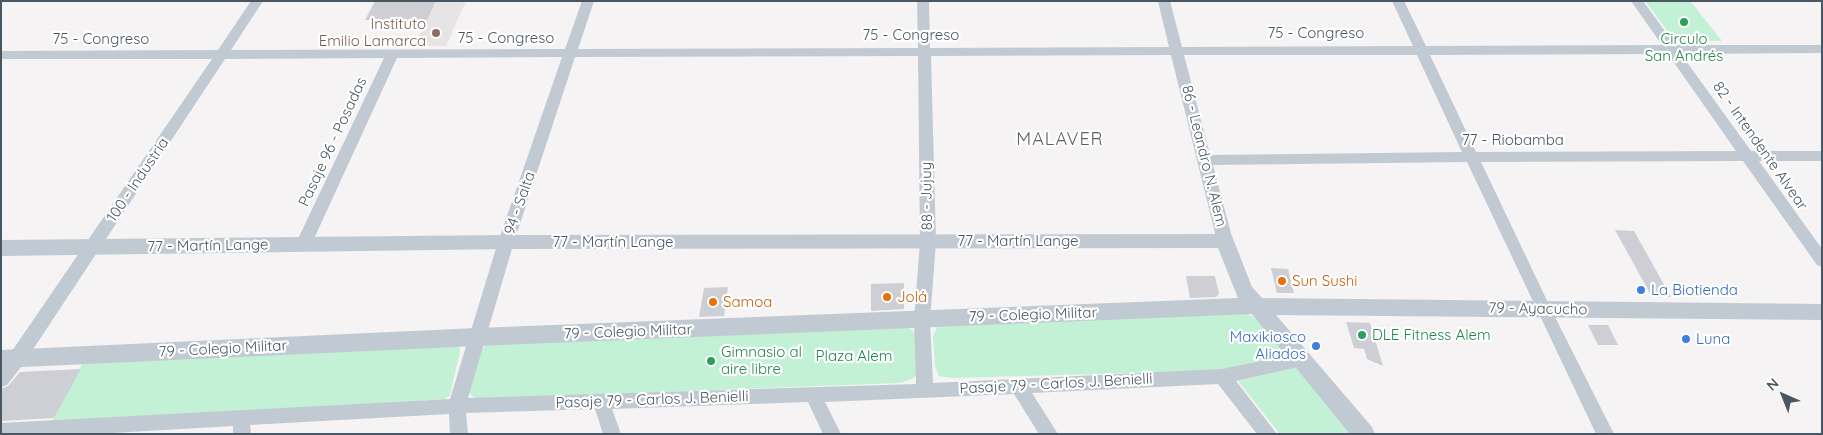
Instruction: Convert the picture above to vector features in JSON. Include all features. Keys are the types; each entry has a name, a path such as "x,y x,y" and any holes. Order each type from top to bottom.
{"street":[{"name":"100 - Industria","path":"1,380 10,359 92,248 257,1"},
{"name":"94 - Salta","path":"456,406 506,242 588,1"},
{"name":"88 - Jujuy","path":"923,1 928,242 922,320 925,391"},
{"name":"86 - Leandro N. Alem","path":"1164,1 1226,241 1244,291 1364,434"},
{"path":"1398,1 1543,309 1605,434"},
{"name":"82 - Intendente Alvear","path":"1637,1 1822,261"},
{"name":"75 - Congreso","path":"1,55 1822,49"},
{"name":"Pasaje 96 - Posadas","path":"304,244 392,55"},
{"name":"77 - Riobamba","path":"1204,160 1822,156"},
{"name":"77 - Martín Lange","path":"1,248 506,242 1226,241"},
{"name":"79 - Ayacucho","path":"1255,306 1822,312"},
{"name":"79 - Colegio Militar","path":"10,359 476,337 1255,306"},
{"name":"Pasaje 79 - Carlos J. Benielli","path":"1,431 32,432 241,426 456,406 925,391 1222,376 1301,360"},
{"path":"1222,376 1268,434"},
{"path":"1018,386 1049,434"},
{"path":"813,395 832,434"},
{"path":"601,402 612,434"},
{"path":"456,406 458,434"}],"shaded area":[{"name":"Instituto Emilio Lamarca","path":"436,1 466,1 446,46 414,46"}],"green space":[{"name":"Circulo San Andrés","path":"1646,2 1691,2 1722,41 1675,41"},
{"name":"Plaza Alem","path":"1245,313 1255,317 1286,352 1282,357 1211,371 952,378 939,376 935,366 933,336 937,327"},
{"name":"Plaza Alem","path":"904,326 912,330 917,337 918,374 912,379 900,383 475,399 469,392 482,350 487,343"},
{"path":"459,345 460,351 450,395 445,399 51,423 84,360"},
{"path":"1296,367 1352,434 1280,434 1238,381"}],"building":[{"path":"375,1 436,1 427,20 365,20"},
{"path":"1615,230 1634,231 1671,297 1652,297"},
{"name":"Sun Sushi","path":"1271,268 1288,269 1294,293 1277,293"},
{"path":"1186,276 1215,276 1219,294 1216,297 1190,298"},
{"name":"Jolá","path":"904,283 904,309 871,311 871,284"},
{"name":"Samoa","path":"728,287 724,316 699,317 704,288"},
{"name":"DLE Fitness Alem","path":"1346,322 1370,323 1383,366 1367,359 1364,349 1354,348"},
{"path":"1588,325 1608,325 1618,345 1598,345"},
{"path":"81,369 54,418 1,421 1,389 8,386 20,372"}],"place":[{"name":"Circulo San Andrés","path":"1684,22"},
{"name":"Instituto Emilio Lamarca","path":"436,33"},
{"name":"Sun Sushi","path":"1282,281"},
{"name":"La Biotienda","path":"1641,290"},
{"name":"Jolá","path":"887,297"},
{"name":"Samoa","path":"713,302"},
{"name":"DLE Fitness Alem","path":"1362,335"},
{"name":"Luna","path":"1686,339"},
{"name":"Maxikiosco Aliados","path":"1316,346"},
{"name":"Gimnasio al aire libre","path":"711,361"}],"district":[{"name":"MALAVER","path":"1060,140"}]}
